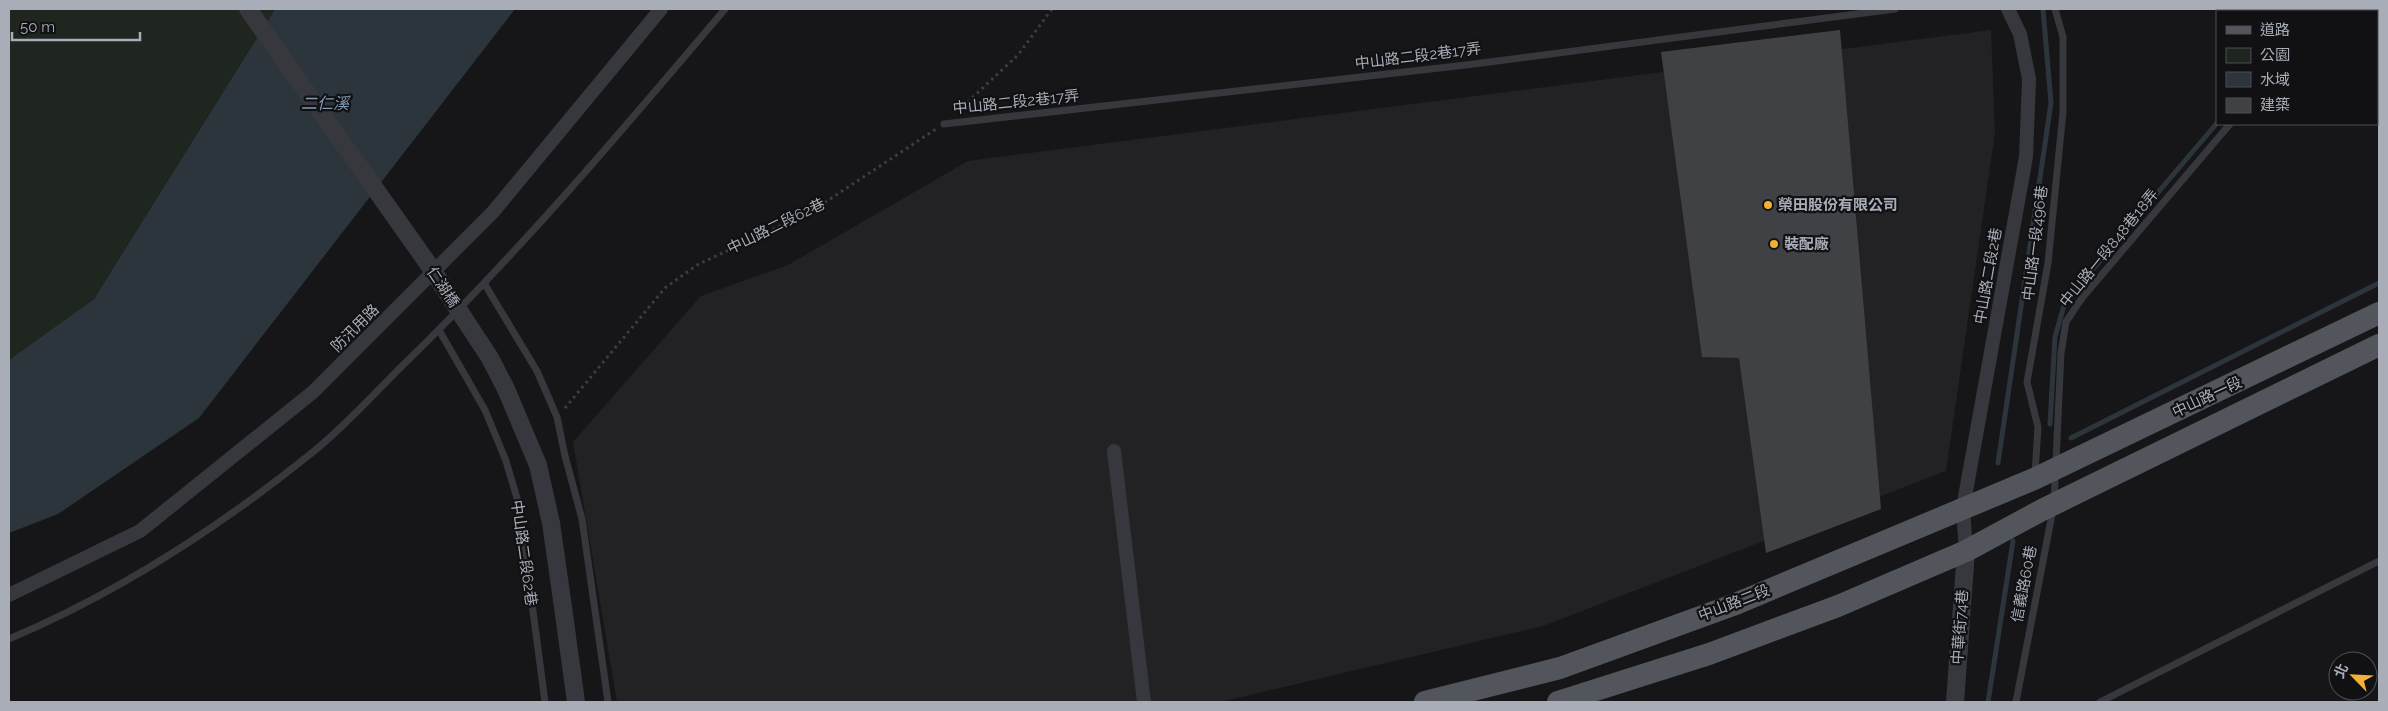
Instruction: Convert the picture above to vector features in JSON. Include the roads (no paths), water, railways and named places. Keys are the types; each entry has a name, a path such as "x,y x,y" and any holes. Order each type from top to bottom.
{"main road":[{"name":"中山路一段","path":"2034,479 2379,313"},
{"name":"中山路一段","path":"2048,507 2379,345"},
{"name":"中山路二段","path":"1425,702 1560,668 1733,604 2034,479"},
{"path":"1570,701 1709,654 1829,610 1966,551 2048,507"}],"street":[{"name":"仁湖橋","path":"248,9 429,265 490,358 506,389 538,465 551,522 562,600"},
{"name":"防汛用路","path":"9,595 140,531 313,392 493,212 661,9"},
{"name":"中山路二段2巷","path":"1966,551 1971,505 2026,157 2028,79 2020,34 2008,9"},
{"path":"1114,451 1144,702"},
{"name":"中華街74巷","path":"1955,702 1966,551"},
{"name":"中山路二段62巷","path":"562,600 576,702"}],"lane":[{"path":"9,638 87,601 151,566 220,521 315,450 439,330 484,283 626,126 725,9"},
{"name":"中山路二段2巷17弄","path":"944,124 1466,65 1895,9"},
{"name":"中山路一段496巷","path":"2034,479 2038,427 2027,382 2048,263 2063,112 2063,37 2054,9"},
{"name":"中山路一段848巷18弄","path":"2055,470 2061,353 2066,322 2082,298 2229,125"},
{"path":"484,283 537,371 557,416 565,456 582,518 608,702"},
{"name":"中山路二段62巷","path":"439,330 484,410 506,461 519,505 545,702"},
{"name":"信義路60巷","path":"2016,702 2055,470"},
{"path":"2100,702 2379,561"}],"water":[{"name":"二仁溪","path":"275,9 515,9 199,418 58,514 9,533 9,360 94,299"}],"waterway":[{"path":"1998,463 2051,103 2043,9"},
{"path":"2050,424 2055,337 2065,302 2216,124"},
{"path":"2071,438 2379,283"},
{"path":"1988,702 2013,541"}],"place":[{"name":"榮田股份有限公司","path":"1768,205"},
{"name":"裝配廠","path":"1774,244"}]}
